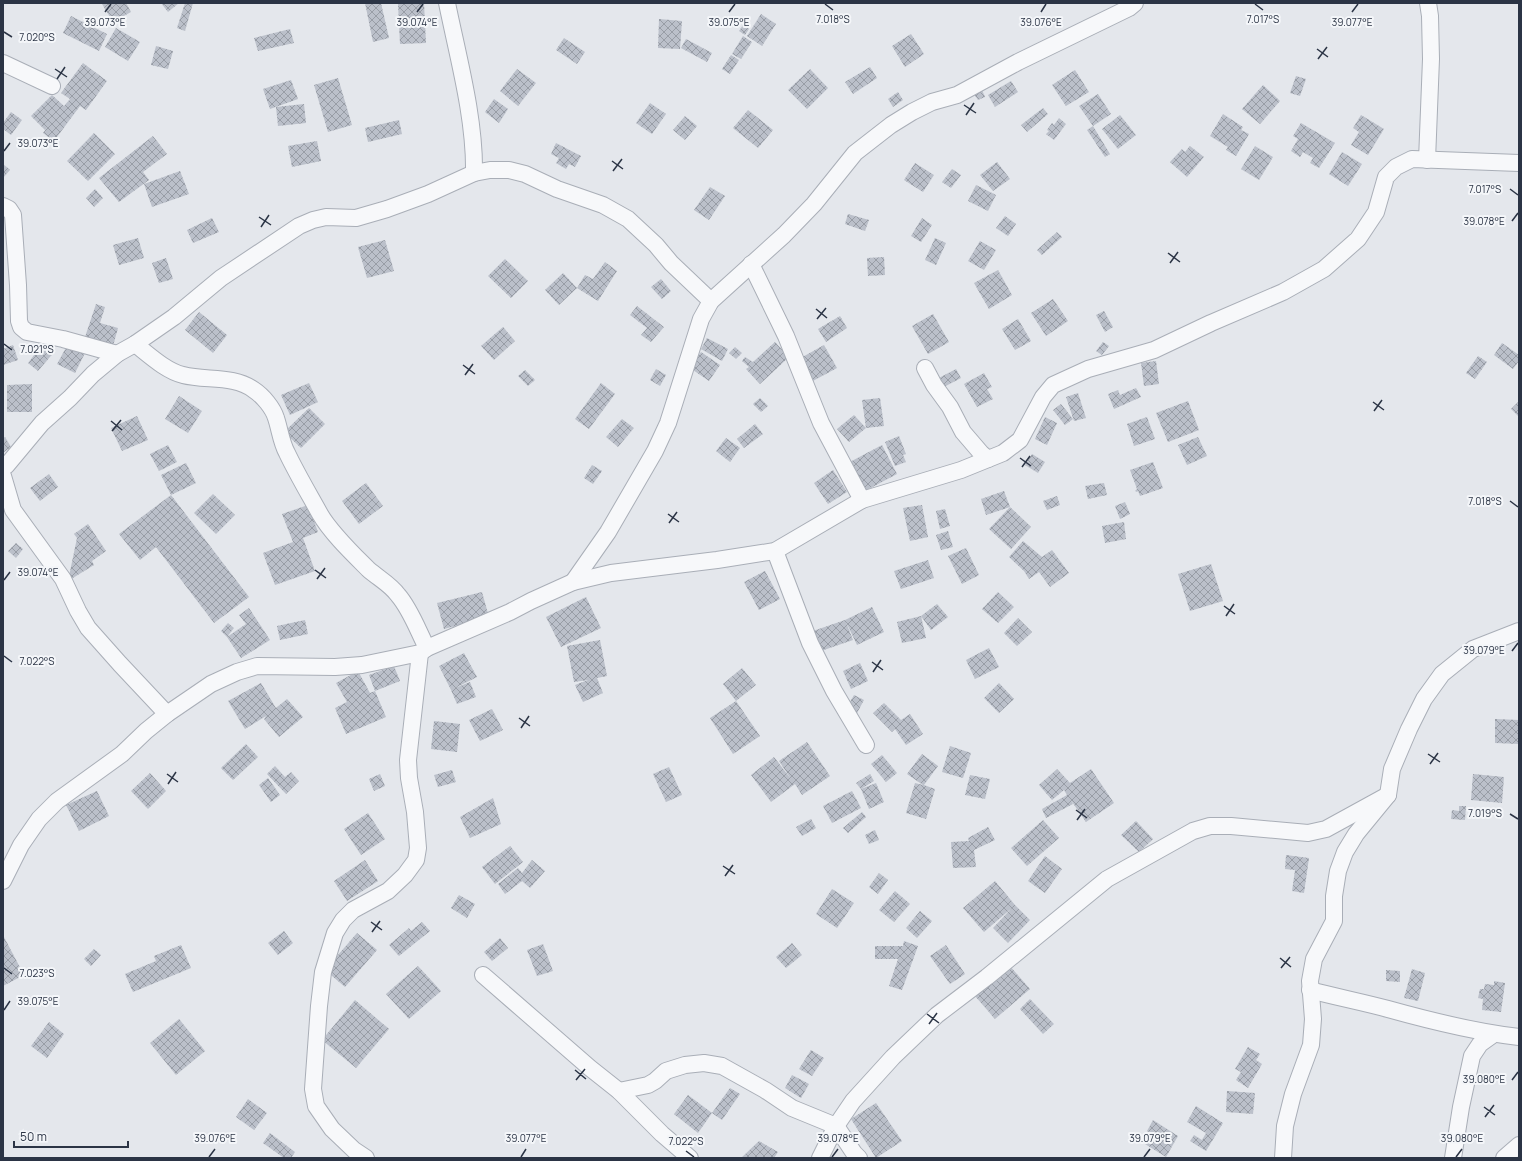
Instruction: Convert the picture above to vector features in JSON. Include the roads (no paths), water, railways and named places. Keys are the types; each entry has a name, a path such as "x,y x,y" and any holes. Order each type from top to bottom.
{"street":[{"path":"447,3 470,117 474,149 474,173"},
{"path":"1427,160 1431,59 1430,16 1428,3"},
{"path":"573,582 608,532 656,452 668,423 700,319 711,301 784,235 814,204 855,153 891,125 932,102 957,95 1130,5"},
{"path":"3,63 52,86"},
{"path":"3,881 21,845 38,819 57,801 122,754 146,731 167,714 211,684 237,672 257,666 335,667 362,665 423,651 573,582 611,573 776,551 862,500 961,470 1003,453 1020,440 1043,397 1053,385 1088,369 1154,350 1211,323 1283,292 1324,269 1358,239 1376,212 1386,177 1396,167 1412,159 1519,163"},
{"path":"3,468 12,460 42,423 70,398 93,374 117,354 135,344 174,317 221,278 299,226 313,220 326,217 356,218 370,214 428,194 474,173 509,170 525,174 557,189 603,205 628,219 656,245 671,264 711,301"},
{"path":"3,206 9,209 13,215 19,321 21,327 27,332 63,339 117,354"},
{"path":"751,264 786,336 821,423 862,500"},
{"path":"135,344 165,366 181,375 241,383 253,389 263,397 276,416 286,452 321,515 331,529 364,564 398,595 407,607 423,651 408,760 418,848 416,860 405,875 388,891 353,910 343,920 335,933 323,972 319,1006 313,1089 316,1106 332,1128 354,1150 366,1158"},
{"path":"924,368 950,408 963,432 988,459"},
{"path":"3,476 13,510 63,579 88,628 167,714"},
{"path":"776,551 810,643 834,691 866,745"},
{"path":"1283,1158 1286,1126 1293,1094 1311,1045 1313,1019 1310,981 1314,959 1334,921 1334,896 1338,871 1345,852 1356,834 1388,796 1392,769 1409,729 1424,699 1442,674 1473,649 1519,631"},
{"path":"820,1158 836,1126 853,1101 893,1057 936,1015 987,977 1107,879 1193,831 1210,826 1231,826 1308,834 1326,829 1388,796"},
{"path":"483,975 590,1068 619,1091 662,1134 690,1158"},
{"path":"1310,990 1433,1022 1494,1034 1519,1037"},
{"path":"1453,1158 1461,1107 1472,1056 1480,1044 1494,1034"},
{"path":"619,1091 648,1085 666,1071 685,1064 704,1063 722,1066 765,1090 792,1108 836,1126 854,1153 860,1158"},
{"path":"1504,1158 1519,1145"}]}
